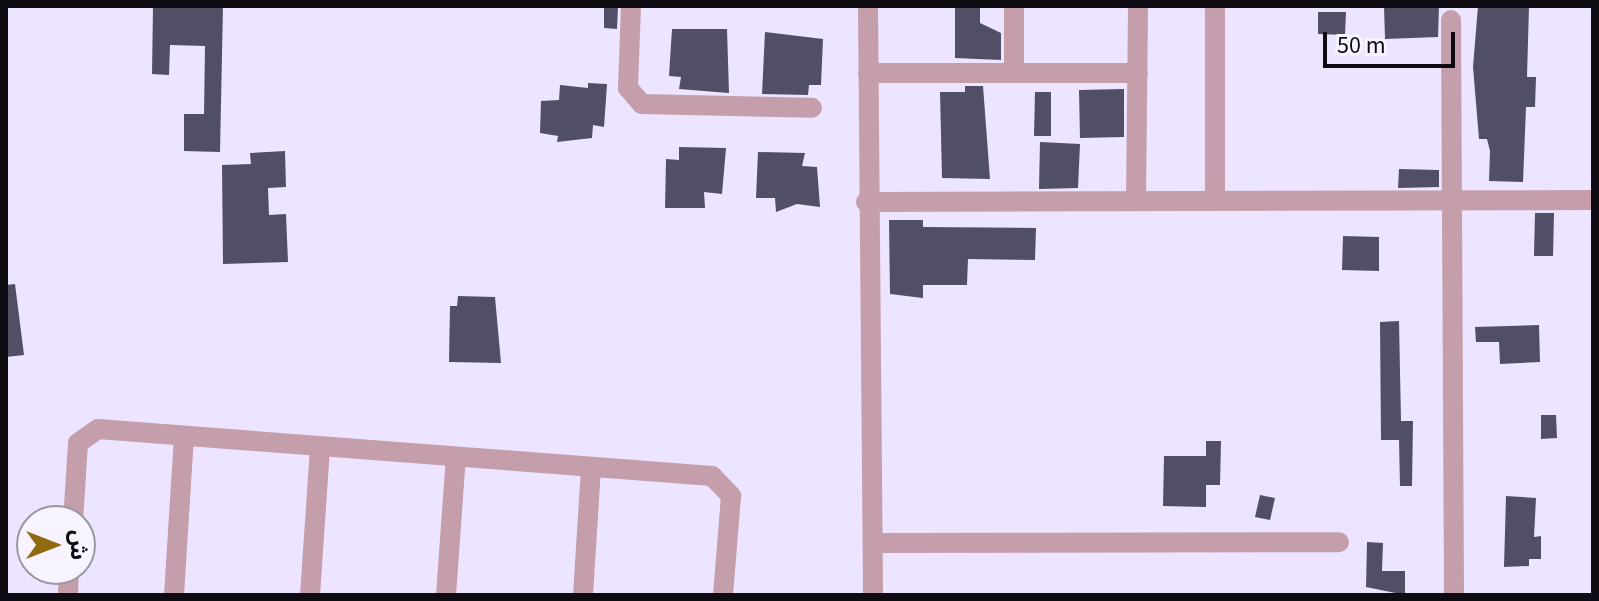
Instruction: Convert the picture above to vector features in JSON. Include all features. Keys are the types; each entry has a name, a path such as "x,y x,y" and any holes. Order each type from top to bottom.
{"street":[{"path":"631,6 628,88 642,104 812,108"},
{"path":"868,6 866,202 873,595"},
{"path":"1014,6 1014,72"},
{"path":"1136,199 1138,6"},
{"path":"1215,6 1215,200"},
{"path":"1451,20 1454,595"},
{"path":"868,73 1138,73"},
{"path":"866,202 1593,200"},
{"path":"75,505 82,435 98,429 721,480 731,496 723,595"},
{"path":"174,595 184,436"},
{"path":"310,595 320,447"},
{"path":"446,595 456,457"},
{"path":"583,595 591,468"},
{"path":"874,543 1339,542"}],"building":[{"path":"153,6 223,6 220,152 184,151 184,114 204,114 205,46 170,45 169,75 152,74"},
{"path":"604,6 618,6 617,29 604,28"},
{"path":"955,6 980,6 980,23 1001,33 1001,60 955,58"},
{"path":"1384,6 1439,6 1438,37 1385,39"},
{"path":"1478,6 1529,6 1527,77 1536,77 1535,107 1526,107 1523,182 1489,181 1490,151 1487,139 1479,139 1473,67"},
{"path":"1318,12 1346,12 1345,35 1318,34"},
{"path":"672,29 727,29 729,93 679,89 681,77 669,76"},
{"path":"765,32 823,39 821,85 809,85 808,95 762,94"},
{"path":"588,83 607,84 604,127 593,125 592,138 557,142 558,136 540,133 541,101 559,100 560,85 588,88"},
{"path":"965,86 983,86 990,179 942,178 940,92 965,92"},
{"path":"1124,89 1124,137 1080,138 1079,90"},
{"path":"1035,92 1051,92 1051,136 1034,136"},
{"path":"1040,142 1080,144 1078,188 1039,189"},
{"path":"679,147 726,148 722,194 704,192 705,208 665,208 666,159 679,160"},
{"path":"285,151 286,187 268,188 269,215 286,214 288,262 223,264 222,165 251,164 250,153"},
{"path":"758,152 805,153 802,166 817,167 820,207 797,204 776,212 775,198 756,198"},
{"path":"1399,169 1439,170 1439,187 1398,188"},
{"path":"1535,213 1554,213 1553,256 1534,256"},
{"path":"889,220 923,220 923,227 1036,228 1035,260 968,259 967,285 923,285 923,298 890,294"},
{"path":"1343,236 1379,237 1379,271 1342,270"},
{"path":"15,284 24,355 6,357 6,285"},
{"path":"458,296 495,297 501,363 449,362 450,306 457,306"},
{"path":"1399,321 1401,421 1413,421 1412,486 1400,486 1399,440 1381,440 1380,322"},
{"path":"1539,325 1540,362 1500,364 1499,342 1476,342 1475,327"},
{"path":"1541,415 1556,415 1557,438 1541,439"},
{"path":"1206,441 1221,441 1220,485 1206,485 1206,507 1163,506 1164,456 1206,456"},
{"path":"1260,495 1275,498 1270,520 1255,517"},
{"path":"1506,496 1536,498 1534,537 1541,536 1541,559 1529,559 1529,566 1504,567"},
{"path":"1367,542 1383,543 1382,571 1405,571 1405,595 1366,587"}]}
